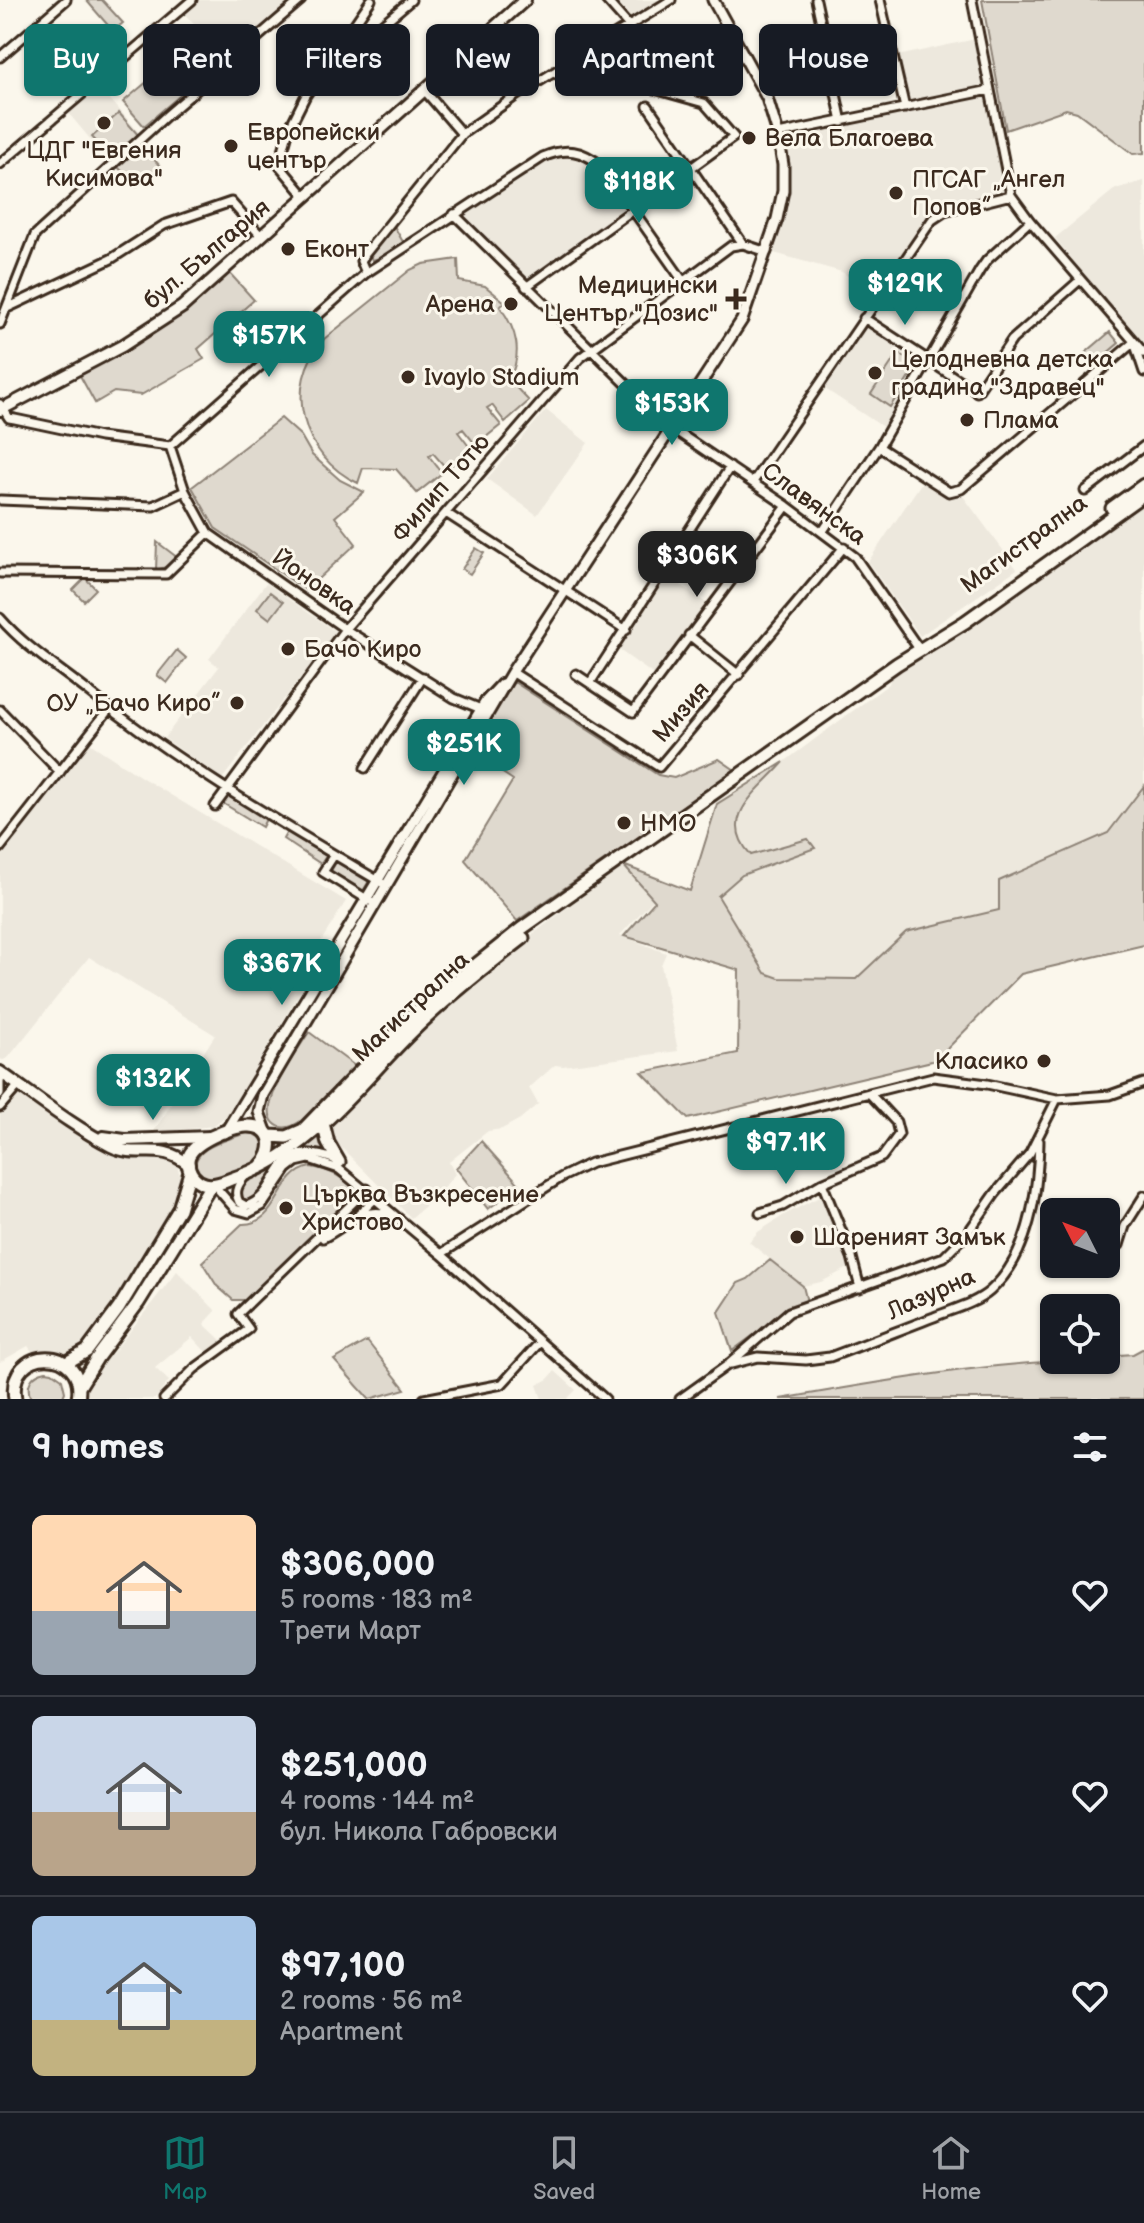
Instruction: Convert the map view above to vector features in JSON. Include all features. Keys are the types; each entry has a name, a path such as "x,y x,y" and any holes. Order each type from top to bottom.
{"main road":[{"name":"бул. България","path":"1,407 122,346 182,307 525,0"},
{"name":"Магистрална","path":"932,641 954,621 1144,485"},
{"name":"Магистрална","path":"212,1137 245,1126 287,1137 303,1130 417,1012 521,929 919,649 965,622 1144,494"},
{"name":"Магистрална","path":"213,1185 247,1174 302,1143 430,1014 594,879"},
{"path":"0,1072 115,1147 171,1153 190,1168 198,1181 213,1185 138,1303 97,1358 78,1393"},
{"path":"323,1123 328,1143 339,1162"},
{"path":"89,1132 119,1140 212,1137"},
{"path":"260,1167 271,1152 268,1134"},
{"path":"66,1363 87,1351 119,1308 179,1209 190,1168 191,1151 212,1137"},
{"path":"6,1399 15,1394 19,1371 35,1359 56,1358 66,1363 75,1374 78,1393"}],"street":[{"path":"0,57 66,0"},
{"path":"0,324 35,235 166,116 301,0"},
{"path":"354,24 371,0"},
{"path":"383,24 411,0"},
{"path":"606,0 627,24"},
{"path":"632,24 671,0"},
{"path":"382,883 512,672 742,320 767,252 783,191 783,165 767,98 713,0"},
{"path":"816,0 842,122"},
{"path":"880,0 905,108"},
{"path":"972,0 1011,195 1144,353"},
{"path":"0,164 188,2"},
{"path":"366,273 361,261 366,253 462,134 555,72"},
{"path":"526,287 734,137 704,103 594,72 552,74"},
{"path":"424,90 462,134"},
{"path":"778,134 990,90"},
{"path":"305,196 279,165 289,129 307,96"},
{"path":"648,106 743,244 767,252"},
{"path":"1,407 9,418 100,437 170,446 366,273 557,150 584,154 602,166 683,281"},
{"path":"753,482 932,220 944,212 1011,195"},
{"path":"3,310 111,259 164,225 231,202 261,236"},
{"name":"Славянска","path":"454,214 670,427 844,547 862,565 919,649"},
{"path":"823,531 879,447 980,270 1030,221"},
{"name":"Филип Тотю","path":"215,806 345,629 589,350 731,246 743,244"},
{"path":"864,318 977,392 1012,340 1080,280"},
{"path":"1134,342 1144,372"},
{"path":"879,447 949,492 961,489 1134,342"},
{"name":"Йоновка","path":"170,446 185,491 208,533 345,629 454,698 481,709"},
{"path":"1085,491 1144,446"},
{"path":"590,683 730,467"},
{"path":"0,500 153,506 185,491"},
{"path":"576,674 633,712 787,506"},
{"path":"446,513 626,630"},
{"path":"0,573 166,574 208,533"},
{"name":"Мизия","path":"512,672 659,767 844,547"},
{"path":"0,618 14,634 170,754 382,883"},
{"path":"689,635 739,675"},
{"path":"268,1134 259,1112 263,1095 481,709 512,672"},
{"path":"365,768 423,677"},
{"path":"0,848 109,709"},
{"path":"0,710 60,772"},
{"path":"334,855 323,872 371,902"},
{"path":"225,1133 371,902"},
{"path":"441,1254 562,1177 591,1163 933,1077 987,1084 1057,1099 1110,1095 1144,1083"},
{"path":"0,1079 0,1094"},
{"path":"0,1107 19,1085"},
{"path":"760,1213 783,1206 822,1183 882,1157 899,1134 896,1122 869,1093"},
{"path":"680,1399 729,1364 789,1312 944,1257 967,1234 1039,1139 1057,1099"},
{"name":"Лазурна","path":"729,1364 758,1357 806,1360 830,1357 977,1300 991,1290 1007,1272 1019,1250 1032,1206 1039,1139"},
{"path":"247,1174 236,1194 239,1202 246,1206 258,1200 280,1168 297,1155 314,1154 339,1162 605,1399"},
{"path":"213,1185 235,1209 244,1213 254,1212 265,1202 291,1165 309,1159 339,1169 367,1189"},
{"path":"822,1183 852,1257 860,1288"},
{"path":"164,1399 194,1369 249,1329 238,1314 367,1189"},
{"path":"1120,1242 1125,1226 1144,1196"},
{"path":"314,1243 355,1218 376,1198"},
{"path":"355,1218 378,1211 399,1218"},
{"path":"424,1399 502,1384 540,1342"}],"shaded area":[{"path":"86,0 102,0 123,23 107,24"},
{"path":"192,0 301,0 260,36 260,24 194,24 181,10"},
{"path":"616,0 662,0 632,19"},
{"path":"982,0 1144,0 1144,153 1133,154 1077,112 1066,109 1006,130"},
{"name":"ПГСАГ „Ангел Попов”","path":"980,38 1011,195 944,212 932,220 878,297 842,272 767,251 783,191 778,134 904,108 897,76 897,56"},
{"path":"143,85 143,96 179,96 144,126 123,102"},
{"name":"ЦДГ \"Евгения Кисимова\"","path":"80,96 107,96 143,137 112,165 65,109"},
{"path":"119,113 139,136 112,159 92,137"},
{"path":"142,146 160,166 136,187 118,167"},
{"path":"562,155 583,158 600,171 624,208 527,279 463,213 542,162"},
{"path":"1144,181 1144,348 1055,238 1115,189"},
{"path":"394,226 403,242 372,260 370,255"},
{"name":"Ivaylo Stadium","path":"458,259 459,281 485,286 505,302 500,307 511,324 517,351 509,380 529,401 505,422 492,405 487,408 501,425 476,445 463,429 458,432 471,449 447,469 433,453 429,456 442,473 417,493 396,469 363,468 358,483 323,456 304,419 304,378 311,358 324,339 410,270 423,264"},
{"path":"225,268 254,300 198,349 204,359 141,395 114,392 95,403 77,370 182,307"},
{"name":"Целодневна детска градина \"Здравец\"","path":"864,320 930,362 889,431 819,385"},
{"path":"1110,332 1119,343 1092,366 1083,355"},
{"path":"898,353 917,365 890,407 871,394"},
{"path":"546,410 588,443 537,515 487,479"},
{"path":"281,418 301,436 312,455 340,480 364,492 335,517 356,544 306,590 215,528 192,487"},
{"path":"924,479 948,494 960,492 1017,569 920,636 868,562"},
{"path":"1144,499 1144,786 1108,833 999,881 999,910 906,932 856,979 779,978 764,973 718,896 742,875 816,847 808,839 751,855 736,832 738,813 784,762 889,684 891,676"},
{"path":"157,542 178,558 169,566 156,570"},
{"path":"476,548 484,553 470,574 462,569"},
{"path":"663,572 710,606 658,678 615,647"},
{"path":"85,578 96,589 84,601 73,590"},
{"name":"ОУ „Бачо Киро”","path":"266,583 336,632 222,779 164,738 219,667 209,659"},
{"path":"270,592 283,602 270,619 257,609"},
{"path":"177,650 186,658 167,683 157,675"},
{"path":"514,682 658,775 674,778 719,759 735,770 517,921 465,860 513,780 498,770 508,751 481,735"},
{"path":"88,742 346,901 305,967 312,972 227,1115 213,1126 153,1133 215,1035 89,957 8,1058 0,1059 0,856"},
{"path":"784,762 745,805 739,817 741,841 751,855 808,839 815,848 742,875 718,896 765,973 779,978 856,979 906,932 999,910 999,881 1108,833 1144,786 1144,945 1021,974 936,1060 688,1119 642,1072 738,1053 739,970 624,936 655,901 623,865 690,891 717,804"},
{"path":"226,794 266,819 262,827 221,802"},
{"path":"287,832 326,856 321,864 283,839"},
{"path":"336,862 369,881 363,891 331,871"},
{"path":"623,865 653,900 620,935 666,953 661,965 678,1051 555,1065 529,1088 538,1104 502,1129 488,1131 449,1162 455,1174 436,1197 411,1218 330,1135 331,1122 422,1024 490,967"},
{"path":"309,1032 355,1066 302,1120 292,1126 281,1127 274,1123 270,1115 270,1104 288,1064"},
{"path":"0,1072 101,1140 172,1161 181,1178 182,1188 148,1251 112,1310 84,1348 74,1354 34,1354 28,1346 0,1362"},
{"path":"248,1132 259,1136 266,1146 258,1160 243,1169 210,1180 195,1171 195,1162 205,1150"},
{"path":"319,1132 326,1148 324,1152 296,1151 288,1155"},
{"path":"481,1141 520,1185 488,1209 456,1168"},
{"path":"280,1161 256,1198 246,1201 240,1196 241,1185"},
{"path":"311,1167 344,1180 353,1188 352,1197 247,1300 233,1300 217,1286 202,1262 242,1224 264,1216 291,1179"},
{"name":"Шареният Замък","path":"823,1195 852,1266 821,1282 803,1286 749,1242 758,1232 786,1214"},
{"path":"770,1260 803,1286 807,1302 786,1311 732,1351 719,1312 738,1283 748,1279"},
{"path":"177,1271 216,1311 204,1324 222,1341 207,1353 192,1337 155,1368 169,1381 155,1399 82,1399 83,1386 101,1360 112,1354"},
{"path":"367,1341 405,1389 369,1399 334,1360"},
{"path":"1144,1348 1144,1399 780,1399 902,1379 1024,1364 1040,1363 1040,1374 1120,1374 1120,1355 1133,1354"},
{"path":"46,1371 62,1379 65,1392 62,1399 31,1399 31,1381"},
{"path":"555,1371 576,1390 567,1399 542,1399 537,1385"}],"place":[{"name":"ЦДГ \"Евгения Кисимова\"","path":"104,123"},
{"name":"Вела Благоева","path":"749,138"},
{"name":"Европейски център","path":"231,146"},
{"name":"ПГСАГ „Ангел Попов”","path":"896,193"},
{"name":"Еконт","path":"288,249"},
{"name":"Медицински Център \"Дозис\"","path":"736,299"},
{"name":"Арена","path":"511,304"},
{"name":"Целодневна детска градина \"Здравец\"","path":"875,373"},
{"name":"Ivaylo Stadium","path":"408,377"},
{"name":"Плама","path":"967,420"},
{"name":"Бачо Киро","path":"288,649"},
{"name":"ОУ „Бачо Киро”","path":"237,703"},
{"name":"HMO","path":"624,823"},
{"name":"Класико","path":"1044,1061"},
{"name":"Църква Възкресение Христово","path":"286,1208"},
{"name":"Шареният Замък","path":"797,1237"}]}
